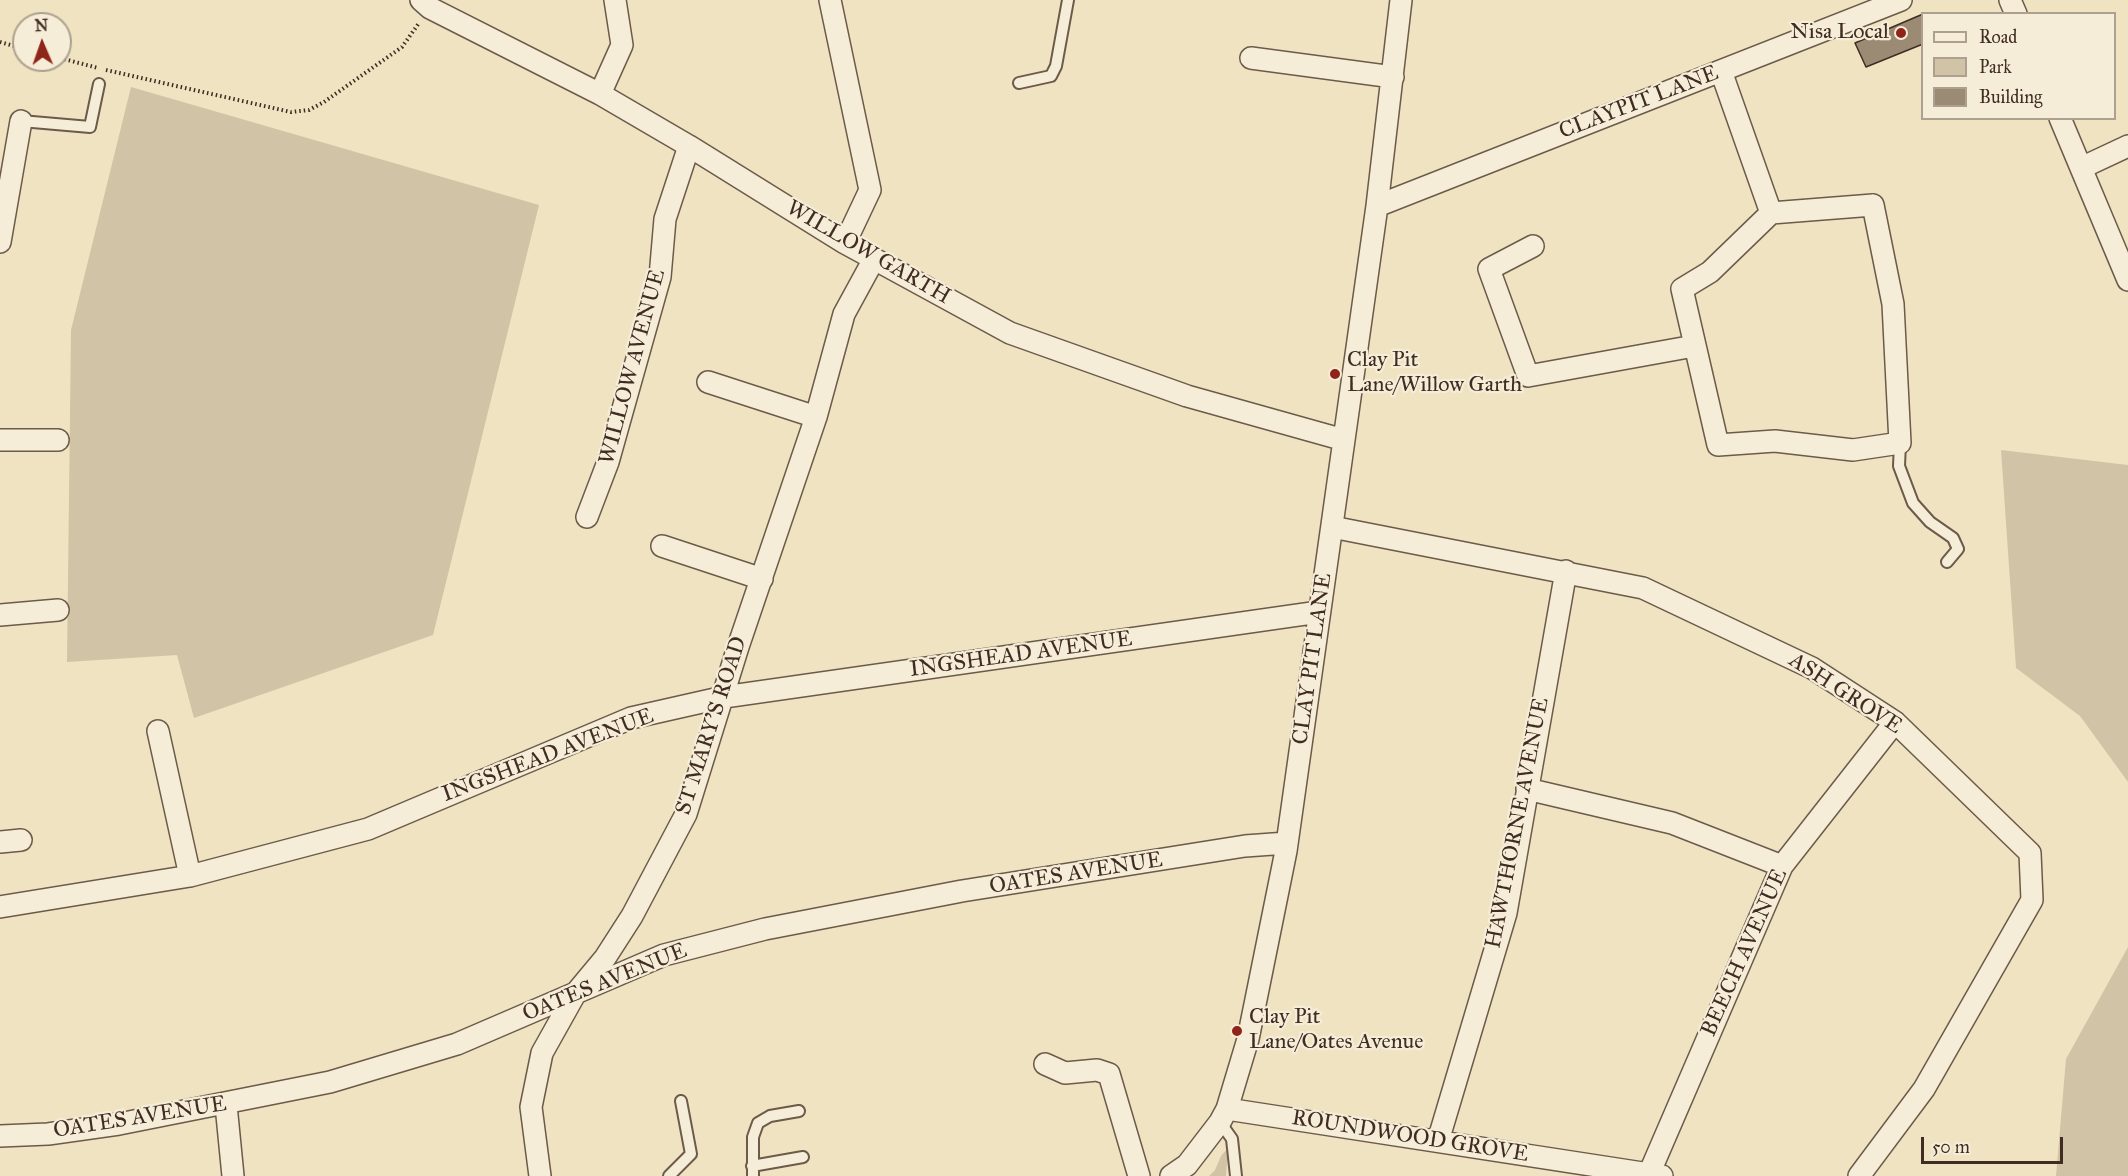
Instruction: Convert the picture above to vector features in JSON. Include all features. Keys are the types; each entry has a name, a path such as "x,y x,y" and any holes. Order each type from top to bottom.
{"street":[{"path":"600,94 622,45 615,0"},
{"path":"830,0 870,190 845,243"},
{"name":"CLAY PIT LANE","path":"1224,1116 1248,1039 1287,843 1377,206 1401,0"},
{"name":"CLAYPIT LANE","path":"1377,206 1901,0"},
{"name":"WILLOW GARTH","path":"425,4 600,94 689,146 845,243 1010,333 1187,396 1344,440"},
{"path":"1251,58 1393,77"},
{"path":"1721,71 1771,213"},
{"path":"2061,120 2128,280"},
{"path":"0,242 21,121"},
{"name":"WILLOW AVENUE","path":"587,517 608,462 660,277 665,219 689,146"},
{"path":"2081,168 2128,146"},
{"path":"1873,205 1893,304 1900,442 1853,450 1775,441 1718,445 1682,289 1710,272 1771,213 1873,205"},
{"path":"1533,246 1489,269 1528,376 1694,346"},
{"name":"ST MARY'S ROAD","path":"540,1176 532,1115 536,1071 542,1053 575,994 605,958 632,916 686,814 816,417 844,314 874,259"},
{"path":"708,382 816,417"},
{"path":"0,440 58,440"},
{"name":"ASH GROVE","path":"1332,527 1566,571 1643,588 1812,668 1895,722 2030,854 2032,900 1924,1089 1859,1176"},
{"path":"662,546 762,579"},
{"name":"HAWTHORNE AVENUE","path":"1438,1141 1506,913 1566,571"},
{"path":"0,615 58,609"},
{"name":"INGSHEAD AVENUE","path":"0,907 190,876 368,829 631,718 724,697 1319,612"},
{"name":"BEECH AVENUE","path":"1656,1175 1782,866 1895,722"},
{"path":"158,731 190,876"},
{"path":"1527,789 1672,823 1782,866"},
{"name":"OATES AVENUE","path":"0,1136 48,1134 119,1124 330,1083 457,1044 664,955 765,929 962,891 1245,846 1287,843"},
{"path":"1045,1064 1065,1073 1097,1070 1109,1074 1138,1176"},
{"path":"226,1105 233,1176"},
{"path":"1171,1176 1187,1165 1224,1116"},
{"name":"ROUNDWOOD GROVE","path":"1224,1116 1438,1141 1656,1175"}],"lane":[{"path":"1019,83 1051,76 1056,66 1068,0"},
{"path":"21,121 90,127 99,84"},
{"path":"1900,442 1899,466 1913,503 1930,522 1953,538 1959,549 1947,562"},
{"path":"669,1176 691,1154 681,1101"},
{"path":"799,1111 770,1116 758,1123 753,1137 753,1171 803,1156"},
{"path":"1224,1116 1232,1139 1236,1176"}],"path":[{"path":"72,61 291,112 309,110 402,47 425,4"},
{"path":"99,84 102,69"}],"green space":[{"path":"131,87 539,205 433,635 194,718 177,655 67,662 71,330"},
{"path":"2001,450 2128,465 2128,782 2080,716 2016,668"},
{"path":"2128,947 2128,1176 2056,1176 2066,1059"},
{"path":"1228,1148 1226,1176 1209,1176 1215,1170 1221,1156"}],"building":[{"name":"Nisa Local","path":"1921,15 1921,45 1866,67 1855,43"}],"place":[{"name":"Nisa Local","path":"1901,33"},
{"name":"Clay Pit Lane/Willow Garth","path":"1335,374"},
{"name":"Clay Pit Lane/Oates Avenue","path":"1237,1031"}]}
